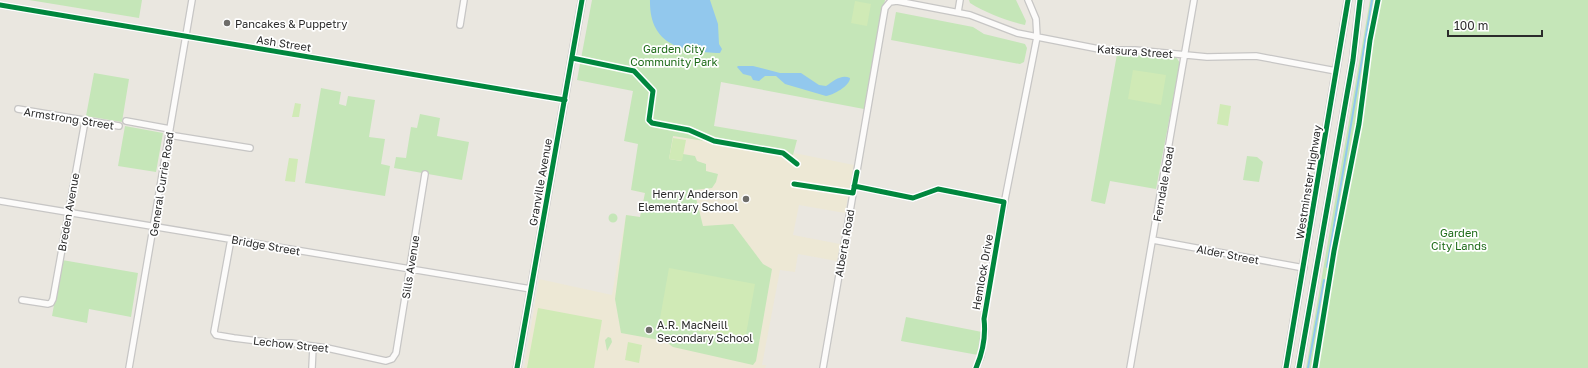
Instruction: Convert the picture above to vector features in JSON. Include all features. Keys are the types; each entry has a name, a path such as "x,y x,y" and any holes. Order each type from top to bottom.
{"main road":[{"name":"Granville Avenue","path":"517,368 582,0"},
{"name":"Westminster Highway","path":"1286,368 1348,0"},
{"name":"Westminster Highway","path":"1299,368 1353,60 1360,0"},
{"path":"1304,268 1316,271"}],"street":[{"name":"General Currie Road","path":"129,368 192,0"},
{"path":"460,25 464,0"},
{"path":"958,12 960,0"},
{"name":"Hemlock Drive","path":"976,368 981,356 985,331 984,319 1004,202 1037,37 1036,19 1028,0"},
{"name":"Ferndale Road","path":"1130,368 1194,0"},
{"name":"Katsura Street","path":"890,2 897,1 958,12 978,17 1001,28 1037,37 1104,50 1136,50 1185,56 1256,56 1336,71"},
{"name":"Alberta Road","path":"823,368 885,8 890,2"},
{"name":"Ash Street","path":"0,4 186,37 565,100"},
{"name":"Armstrong Street","path":"18,109 119,126"},
{"name":"Breden Avenue","path":"22,300 51,303 53,299 85,121"},
{"name":"Armstrong Street","path":"126,121 169,132 250,148"},
{"name":"Sills Avenue","path":"392,359 396,353 425,174"},
{"path":"854,186 913,198 938,189 1004,202"},
{"name":"Bridge Street","path":"0,201 154,228 231,239 531,289"},
{"name":"Lechow Street","path":"231,239 214,332 216,335 327,348 386,361 392,359"},
{"name":"Alder Street","path":"1153,240 1304,268"},
{"path":"312,368 313,347"}],"shaded area":[{"path":"641,130 793,155 794,153 854,165 845,213 799,205 793,235 840,244 837,261 798,254 795,272 780,270 762,365 766,365 765,368 524,368 539,279 612,295 626,215 640,217 645,193 631,190"}],"green space":[{"path":"29,0 142,0 139,18"},
{"name":"Garden City Community Park","path":"592,0 885,0 864,109 721,82 714,126 797,140 793,155 673,136 669,159 681,161 683,154 695,156 697,161 706,164 706,171 718,174 716,182 712,188 694,190 703,226 733,224 763,264 772,269 756,361 753,365 673,347 665,341 621,333 615,299 626,215 640,217 645,193 631,190 638,144 624,141 633,91 577,80"},
{"path":"969,0 1016,0 1026,21 1025,25 1004,19 976,7 970,3"},
{"name":"Garden City Lands","path":"1370,0 1588,0 1588,368 1306,368"},
{"path":"855,1 871,4 867,26 851,23"},
{"path":"896,12 973,27 984,34 1025,44 1027,48 1024,62 1020,64 891,40"},
{"path":"1117,54 1176,57 1180,63 1156,189 1110,181 1105,204 1091,201"},
{"path":"1133,70 1166,75 1161,105 1128,99"},
{"path":"94,73 129,79 122,122 86,116"},
{"path":"321,88 341,92 339,104 346,106 348,96 375,100 369,137 385,139 381,164 390,166 385,196 305,183"},
{"path":"295,103 301,104 299,117 292,117"},
{"path":"1220,104 1231,106 1228,126 1217,124"},
{"path":"420,114 440,118 437,136 469,142 462,180 394,168 396,157 406,158 411,127 417,128"},
{"path":"125,126 163,133 156,172 118,166"},
{"path":"673,138 686,140 682,161 669,159"},
{"path":"1247,156 1257,157 1263,162 1259,182 1243,180"},
{"path":"289,158 298,159 295,182 285,181"},
{"path":"613,213 618,218 613,223 608,218"},
{"path":"62,260 138,273 131,317 89,309 87,323 52,316"},
{"path":"669,268 755,284 745,340 659,324"},
{"path":"538,308 602,320 594,368 527,368"},
{"path":"906,317 982,332 978,355 901,341"},
{"path":"608,337 611,338 612,342 607,351 605,340"},
{"path":"628,342 642,345 639,363 625,360"}],"water":[{"path":"650,0 710,0 718,24 719,44 722,49 720,53 693,51 670,43 655,27 651,15"},
{"path":"753,66 780,73 801,73 819,85 826,86 841,77 850,78 844,87 833,94 826,96 785,84 776,76 765,76 759,81 753,80 751,76 743,74 737,67"}],"waterway":[{"path":"1327,267 1372,0"},
{"path":"1308,368 1324,280"}],"cycle path":[{"path":"517,368 582,0"},
{"path":"1286,368 1348,0"},
{"path":"1299,368 1353,60 1360,0"},
{"path":"1315,368 1334,251 1359,124 1370,40 1378,0"},
{"path":"0,5 565,100"},
{"path":"572,58 634,71 653,91 649,120 652,123 689,130 714,141 783,153 797,164"},
{"path":"794,184 853,193 857,172"},
{"path":"854,186 913,198 938,189 1004,202 984,319 985,332 983,344 976,368"}],"place":[{"name":"Pancakes & Puppetry","path":"227,23"},
{"name":"Henry Anderson Elementary School","path":"746,199"},
{"name":"A.R. MacNeill Secondary School","path":"649,330"}]}
